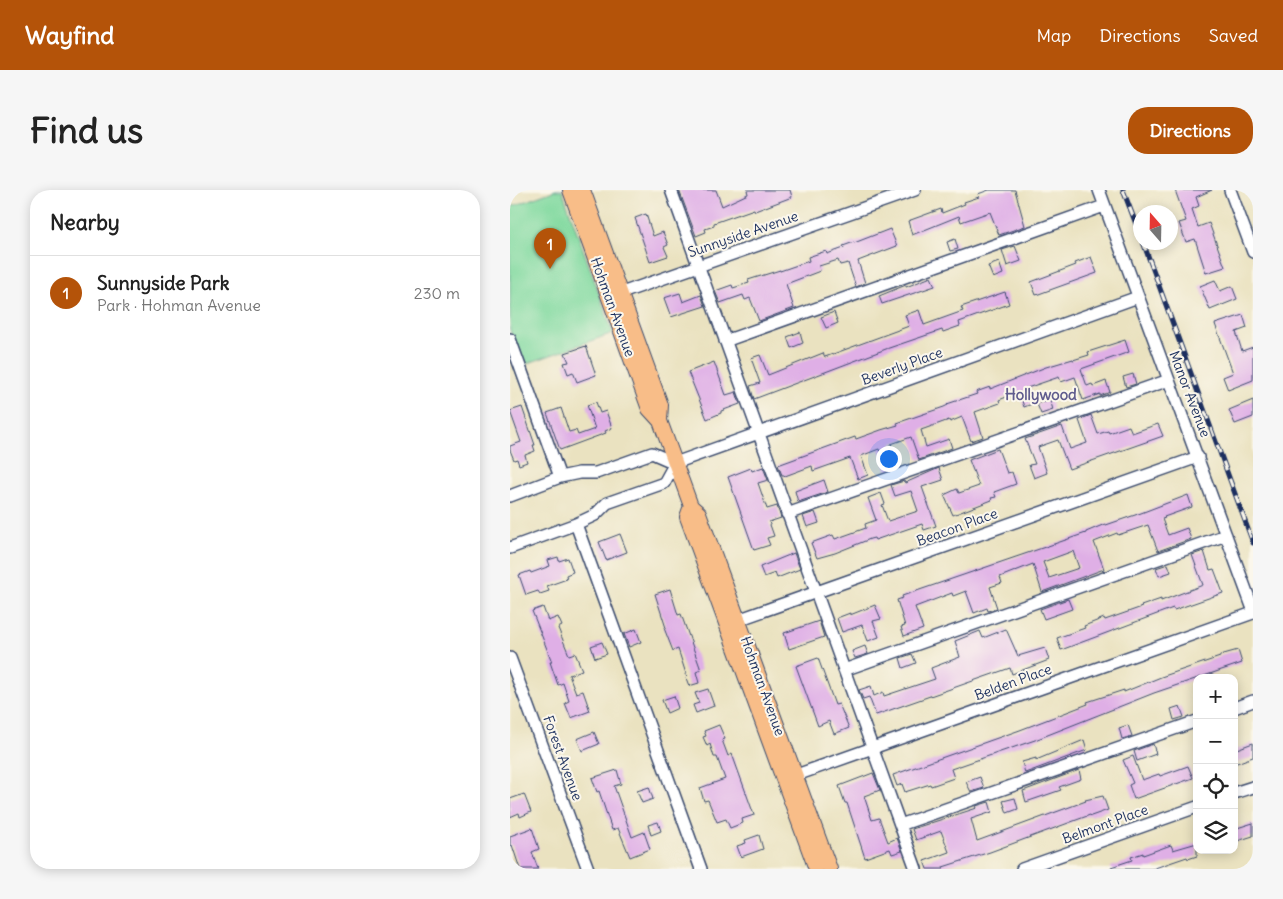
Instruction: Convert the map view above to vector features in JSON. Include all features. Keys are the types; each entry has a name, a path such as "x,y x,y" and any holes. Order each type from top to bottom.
{"main road":[{"name":"Hohman Avenue","path":"570,190 615,295"},
{"name":"Hohman Avenue","path":"583,190 650,409 660,421 691,506 686,517 733,622 789,777 816,869"},
{"name":"Hohman Avenue","path":"789,777 830,869"}],"street":[{"path":"670,190 916,869"},
{"name":"Sunnyside Avenue","path":"615,295 915,190"},
{"name":"Manor Avenue","path":"1099,190 1253,609"},
{"path":"1230,190 1253,252"},
{"path":"725,341 1104,206"},
{"name":"Beverly Place","path":"676,463 1138,297"},
{"path":"510,339 560,478"},
{"path":"787,514 1169,380"},
{"path":"510,496 560,478 579,473 596,473 652,453 676,463 664,483 607,503 595,515 576,524 510,548"},
{"name":"Beacon Place","path":"733,622 1198,457"},
{"path":"576,524 701,869"},
{"path":"844,670 1226,535"},
{"name":"Belden Place","path":"789,777 1253,613"},
{"name":"Forest Avenue","path":"510,658 588,869"},
{"path":"1238,707 1253,701"},
{"path":"900,825 1193,722"},
{"path":"1238,792 1253,786"},
{"name":"Belmont Place","path":"1022,869 1193,808"}],"green space":[{"path":"556,190 562,190 613,333 523,365 510,330 510,207"}],"building":[{"path":"679,190 716,190 722,206 748,194 747,190 790,190 792,197 755,211 754,209 714,223 714,226 705,229 706,232 696,236"},
{"path":"989,190 1015,190 1025,226 999,235 990,212 961,222 959,216 912,235 908,221 941,209 942,213 965,204 964,202 979,197 978,194"},
{"path":"1175,190 1212,190 1196,197 1199,206 1192,209 1198,227 1209,223 1225,267 1206,273 1195,239 1186,242 1179,223 1186,221"},
{"path":"646,214 653,236 663,232 668,245 664,247 668,256 650,262 635,218"},
{"path":"890,229 897,246 858,261 865,283 856,287 848,263 840,265 838,260 819,266 820,271 786,284 794,308 759,321 750,298 745,300 743,295 720,303 715,291 732,285 733,288 749,283 748,280 809,261 808,257 826,251 827,254 844,248 843,246"},
{"path":"955,239 958,249 950,251 947,242"},
{"path":"1015,246 1021,261 1007,266 1002,250"},
{"path":"1091,257 1097,273 1036,295 1031,282 1076,265 1075,263"},
{"path":"999,262 1003,274 993,278 988,266"},
{"path":"931,277 935,286 882,304 879,296"},
{"path":"1215,280 1220,291 1232,286 1237,299 1210,310 1200,286"},
{"path":"1005,292 1009,304 959,322 960,326 943,332 942,330 886,349 754,399 750,386 760,383 751,358 760,355 768,375 823,353 825,357 909,326 905,315 919,310 924,325 963,311 961,307"},
{"path":"680,293 683,302 701,295 705,306 671,317 664,298"},
{"path":"834,312 838,323 826,328 821,317"},
{"path":"1243,315 1247,328 1236,332 1242,351 1253,347 1253,380 1228,390 1223,377 1233,373 1215,324"},
{"path":"800,332 803,343 791,348 787,337"},
{"path":"1125,340 1129,352 1081,369 1087,386 1092,384 1093,386 1106,381 1110,392 1100,396 1100,394 1083,400 1075,377 1061,382 1059,377 1027,388 1032,404 1024,407 1019,392 999,400 1000,403 975,412 983,437 971,441 962,417 921,430 926,447 949,439 952,448 919,460 911,437 891,444 899,467 887,471 879,449 861,456 868,475 858,479 850,458 813,471 812,466 785,476 782,475 778,465 855,437 856,439 898,425 897,423 977,394 976,392 990,387 990,389 1046,367 1089,355 1088,352"},
{"path":"586,346 596,375 577,382 573,372 568,374 564,363 569,362 565,353"},
{"path":"714,362 726,395 736,392 740,404 707,419 688,372"},
{"path":"1133,374 1136,384 1126,387 1123,377"},
{"path":"1050,399 1053,410 1041,414 1037,404"},
{"path":"1253,400 1253,417 1235,424 1229,410"},
{"path":"596,402 600,413 606,411 612,428 605,431 606,433 560,450 547,413 561,408 569,432 576,430 578,435 595,429 587,405"},
{"path":"522,407 535,445 533,445 535,451 525,455 527,462 519,465 517,459 514,460 510,450 510,446 521,442 510,411"},
{"path":"1091,415 1098,434 1108,431 1109,433 1129,426 1132,433 1158,424 1163,436 1069,469 1058,440 1038,447 1047,473 1034,478 1029,465 1035,464 1025,439 1062,426 1070,449 1087,443 1079,420"},
{"path":"998,449 1007,473 1012,472 1016,484 994,492 996,497 991,498 992,500 953,515 944,495 957,489 959,493 979,486 969,460"},
{"path":"763,467 768,480 758,483 767,509 777,506 781,518 769,522 774,536 767,538 770,545 754,550 728,477 751,468 752,471"},
{"path":"939,468 943,480 922,487 936,526 924,530 922,524 875,540 874,538 870,539 817,558 811,543 833,535 835,539 866,528 865,524 876,520 868,498 881,493 885,504 882,505 888,521 918,511 911,491 895,496 891,485 904,481 905,483"},
{"path":"824,480 828,492 798,502 795,491"},
{"path":"1188,495 1192,507 1162,519 1168,535 1187,528 1191,539 1158,551 1148,525 1118,535 1117,533 1094,542 1104,569 1042,592 1033,564 1000,577 1002,583 990,587 997,608 988,611 987,608 974,613 966,591 953,596 952,593 915,607 923,629 904,636 901,627 905,626 897,600 903,598 902,596","holes":["1073,551 1079,568 1049,578 1043,562"]},
{"path":"815,512 819,523 807,527 803,516"},
{"path":"620,534 627,552 606,560 599,542"},
{"path":"1204,551 1210,570 1214,569 1223,593 1174,610 1173,608 1061,650 1057,638 1085,628 1084,626 1104,618 1105,620 1203,585 1192,555"},
{"path":"794,553 800,569 777,578 775,573 764,577 760,567"},
{"path":"558,557 559,561 568,558 573,572 566,575 567,579 547,586 549,591 540,594 538,591 526,595 519,575 550,566 548,560"},
{"path":"1168,564 1171,572 1159,576 1156,568"},
{"path":"670,589 678,615 681,614 701,670 696,672 699,683 689,686 678,649 673,651 664,628 666,628 655,594"},
{"path":"1068,599 1072,609 1044,619 1040,609"},
{"path":"875,605 881,619 873,621 879,637 868,641 862,625 842,632 837,618"},
{"path":"543,607 548,621 558,617 562,626 558,628 569,655 575,653 582,670 569,675 576,693 583,691 590,711 571,718 565,703 569,701 563,683 558,685 550,662 552,662 532,611"},
{"path":"819,621 824,637 789,649 784,633"},
{"path":"636,629 641,642 629,647 624,634"},
{"path":"1006,629 1018,656 1045,648 1049,660 1012,674 1010,668 876,715 869,697 863,699 859,690 871,686 874,696 883,692 884,696 935,679 931,668 960,657 955,641 980,631 983,638"},
{"path":"602,642 607,654 595,658 591,646"},
{"path":"865,646 868,654 855,658 852,651"},
{"path":"1238,650 1242,663 1210,674 1193,674 1193,680 1035,740 951,769 954,778 905,792 902,784 897,786 893,775 1020,730 1088,704 1087,702 1124,690 1124,692 1220,657 1220,655"},
{"path":"912,654 916,663 903,668 900,658"},
{"path":"818,658 835,705 839,704 849,728 834,734 829,721 818,726 796,666"},
{"path":"708,689 714,706 696,713 693,705 699,703 695,693"},
{"path":"674,696 678,708 667,713 662,700"},
{"path":"1180,706 1184,717 1174,720 1171,709"},
{"path":"719,725 725,739 722,740 728,756 732,754 754,815 742,819 743,823 730,828 726,819 717,822 708,800 704,801 700,788 725,779 717,757 714,757 710,744 707,746 703,737 706,736 704,731"},
{"path":"1128,725 1132,736 1122,739 1119,728"},
{"path":"594,732 599,744 582,751 577,739"},
{"path":"1084,740 1087,750 1025,773 1022,762 1036,758 1036,760"},
{"path":"1253,743 1253,757 1238,763 1238,749"},
{"path":"1153,744 1156,754 1137,761 1134,751"},
{"path":"1133,756 1142,780 1188,766 1193,778 1134,799 1129,785 1133,783 1123,760"},
{"path":"617,770 621,784 614,786 632,837 644,832 650,849 630,857 618,828 612,830 599,791 597,792 592,778"},
{"path":"1079,770 1081,779 1059,787 1061,790 1026,802 1023,791"},
{"path":"873,773 880,790 864,796 872,820 879,818 888,842 897,838 902,851 892,854 890,849 865,858 847,803 845,803 839,786"},
{"path":"980,777 984,788 971,792 966,782"},
{"path":"649,787 653,799 642,803 637,791"},
{"path":"524,794 531,812 520,817 519,813 510,817 510,799"},
{"path":"1103,796 1108,810 943,867 944,869 927,869 924,861 949,852 941,831 916,840 912,829 977,808 976,806 989,802 992,812 971,819 977,841 1085,800"},
{"path":"1015,798 1018,809 1007,813 1003,801"},
{"path":"658,822 661,831 651,835 648,825"},
{"path":"1253,823 1253,836 1238,841 1238,828"},
{"path":"532,828 539,849 532,852 538,869 520,869 512,845 510,846 510,836"},
{"path":"759,835 763,849 741,857 737,846 746,843 745,840"},
{"path":"1193,844 1193,854 1197,854 1197,856 1188,859 1187,857 1152,869 1111,869 1111,867 1132,860 1131,857 1143,853 1143,855 1171,845 1173,850"}],"railway":[{"path":"1123,190 1133,216"},
{"path":"1146,250 1253,543"}],"place":[{"name":"Sunnyside Park","path":"550,269"}],"district":[{"name":"Hollywood","path":"1041,394"}]}
